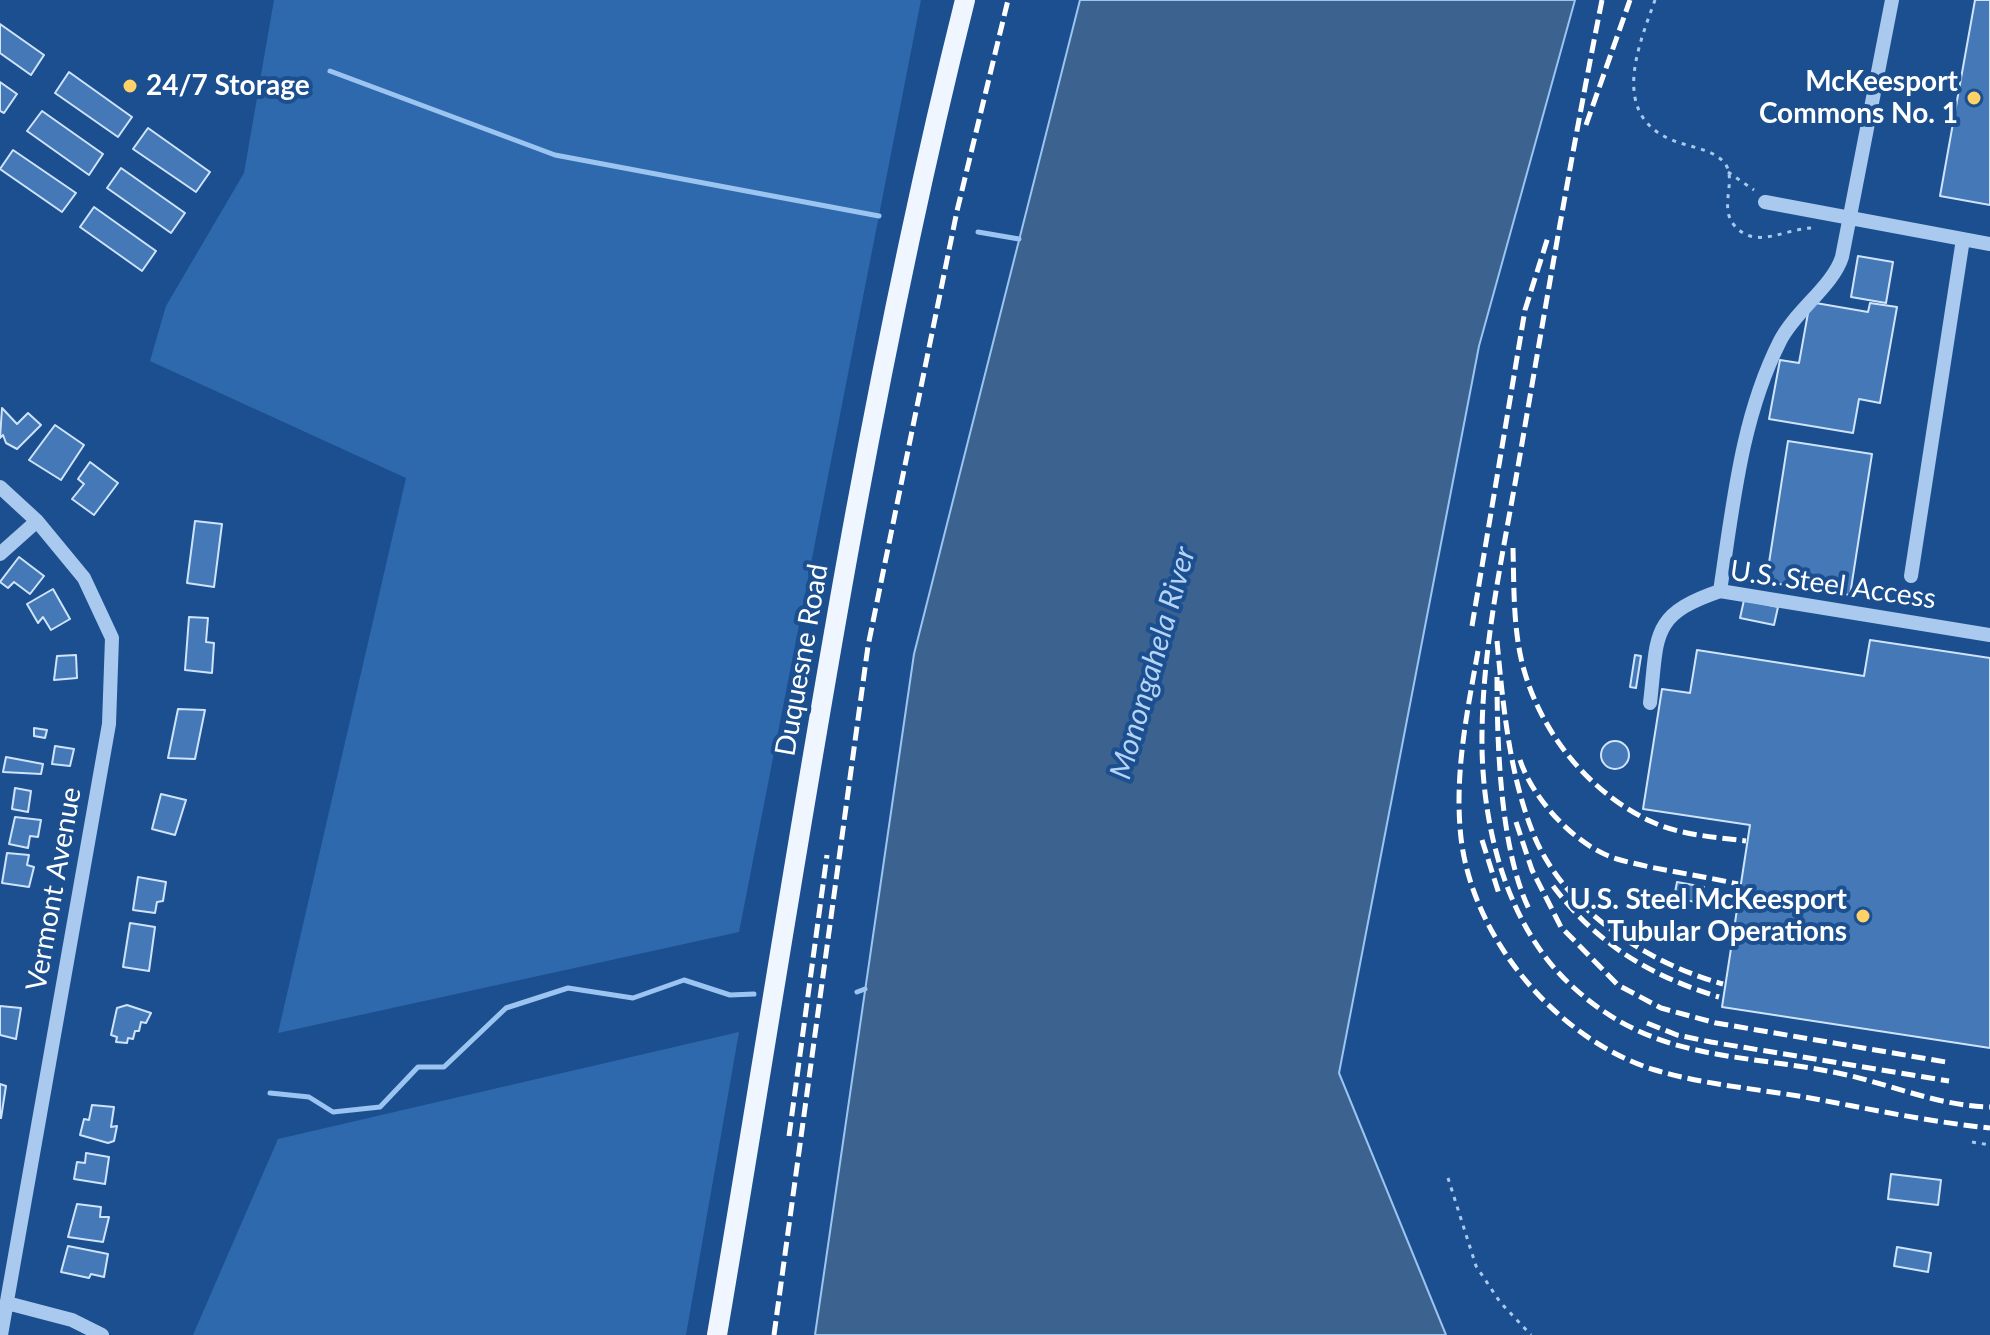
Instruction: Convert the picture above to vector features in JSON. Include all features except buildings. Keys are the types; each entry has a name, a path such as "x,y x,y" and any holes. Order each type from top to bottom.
{"main road":[{"name":"Duquesne Road","path":"717,1335 862,475 903,258 965,0"}],"street":[{"path":"1720,591 1742,450 1771,363 1786,331 1836,271 1848,234 1892,0"},
{"path":"1765,202 1990,244"},
{"path":"1911,576 1963,239"},
{"name":"Vermont Avenue","path":"0,487 37,521 84,578 112,638 109,724 1,1335"},
{"path":"0,554 37,521"},
{"name":"U.S. Steel Access","path":"1650,703 1658,635 1666,619 1690,601 1720,591 1990,635"},
{"path":"7,1303 72,1320 102,1335"}],"path":[{"path":"1655,0 1634,59 1632,86 1639,109 1655,131 1709,152 1724,162 1728,172 1726,204 1730,221 1751,238 1764,239 1812,227 1848,234"},
{"path":"1728,172 1748,183 1765,202"},
{"path":"1972,1142 1990,1145"},
{"path":"1448,1178 1476,1266 1500,1302 1531,1335"}],"shaded area":[{"path":"274,0 921,0 739,932 278,1033 406,478 150,361 166,306 244,173"},
{"path":"739,1032 686,1335 193,1335 278,1139"}],"water":[{"name":"Monongahela River","path":"1080,0 1575,0 1479,346 1339,1073 1446,1335 815,1335 914,654"}],"waterway":[{"path":"330,71 555,155 879,216"},
{"path":"978,232 1019,239"},
{"path":"270,1093 309,1097 333,1112 380,1107 418,1067 444,1067 506,1008 568,988 633,998 684,980 730,995 754,994"},
{"path":"857,992 865,989"}],"railway":[{"path":"774,1335 868,646 957,211 1008,0"},
{"path":"1602,0 1489,636 1482,746 1488,811 1504,876 1516,907 1550,963 1573,987 1605,1012 1637,1030 1704,1052 1847,1075 1935,1099 1990,1107"},
{"path":"1586,125 1630,0"},
{"path":"1472,626 1525,310 1549,234"},
{"path":"1513,548 1516,625 1524,670 1543,717 1571,759 1607,794 1650,821 1685,832 1746,841"},
{"path":"1497,641 1505,714 1518,787 1533,833 1547,860 1586,909 1611,929 1665,962 1723,984"},
{"path":"1478,651 1459,791 1461,838 1469,876 1483,913 1502,948 1526,981 1554,1010 1585,1035 1619,1056 1655,1070 1712,1083 1990,1128"},
{"path":"1497,677 1499,764 1506,827 1519,885 1529,909"},
{"path":"1520,760 1535,791 1558,820 1602,853 1632,863 1738,884"},
{"path":"1516,822 1532,870 1561,927 1618,985 1661,1008 1716,1023 1946,1062"},
{"path":"1482,840 1500,897"},
{"path":"789,1136 827,855"},
{"path":"1553,886 1588,925 1627,955 1670,979 1719,997"},
{"path":"1647,1023 1677,1035 1711,1042 1949,1081"}],"place":[{"name":"24/7 Storage","path":"130,86"},
{"name":"McKeesport Commons No. 1","path":"1974,98"},
{"name":"U.S. Steel McKeesport Tubular Operations","path":"1863,916"}]}
